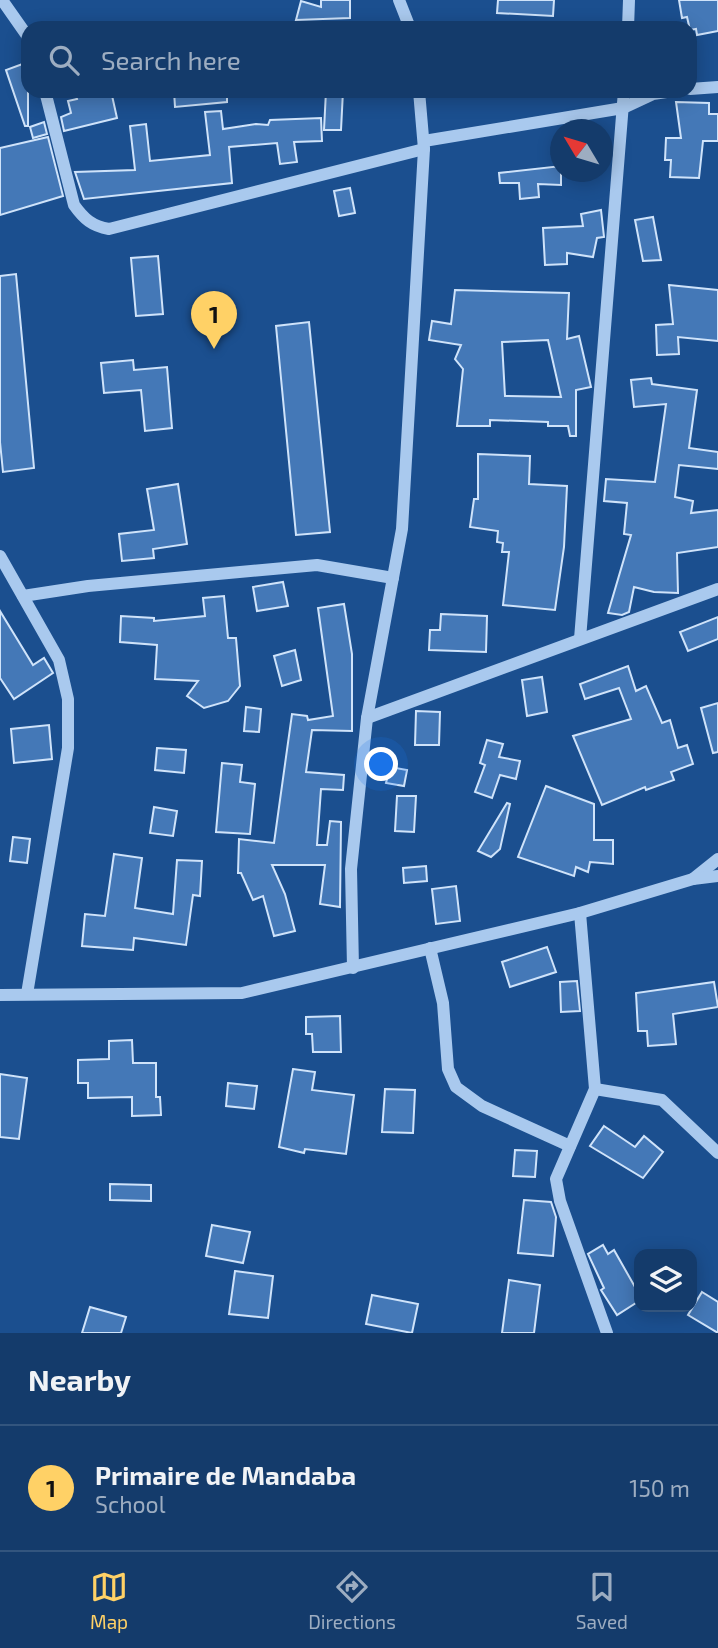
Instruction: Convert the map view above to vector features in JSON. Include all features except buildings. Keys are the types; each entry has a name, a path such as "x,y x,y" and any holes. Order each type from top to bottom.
{"street":[{"path":"2,0 21,27"},
{"path":"398,0 407,21"},
{"path":"628,21 629,0"},
{"path":"697,88 718,87"},
{"path":"47,98 74,205 83,218 94,226 109,229 424,145 623,108 644,98"},
{"path":"353,968 351,869 367,718 402,529 424,145 420,98"},
{"path":"580,639 624,98"},
{"path":"0,556 59,660 68,699 68,748 27,994"},
{"path":"23,596 88,586 317,565 393,578"},
{"path":"367,718 718,589"},
{"path":"693,879 718,859"},
{"path":"0,995 242,993 580,913 693,879 718,876"},
{"path":"580,913 596,1089 556,1179 560,1201 607,1333"},
{"path":"430,948 443,1003 448,1069 456,1087 481,1106 570,1146"},
{"path":"596,1089 662,1100 718,1153"}],"place":[{"name":"Primaire de Mandaba","path":"214,349"}]}
